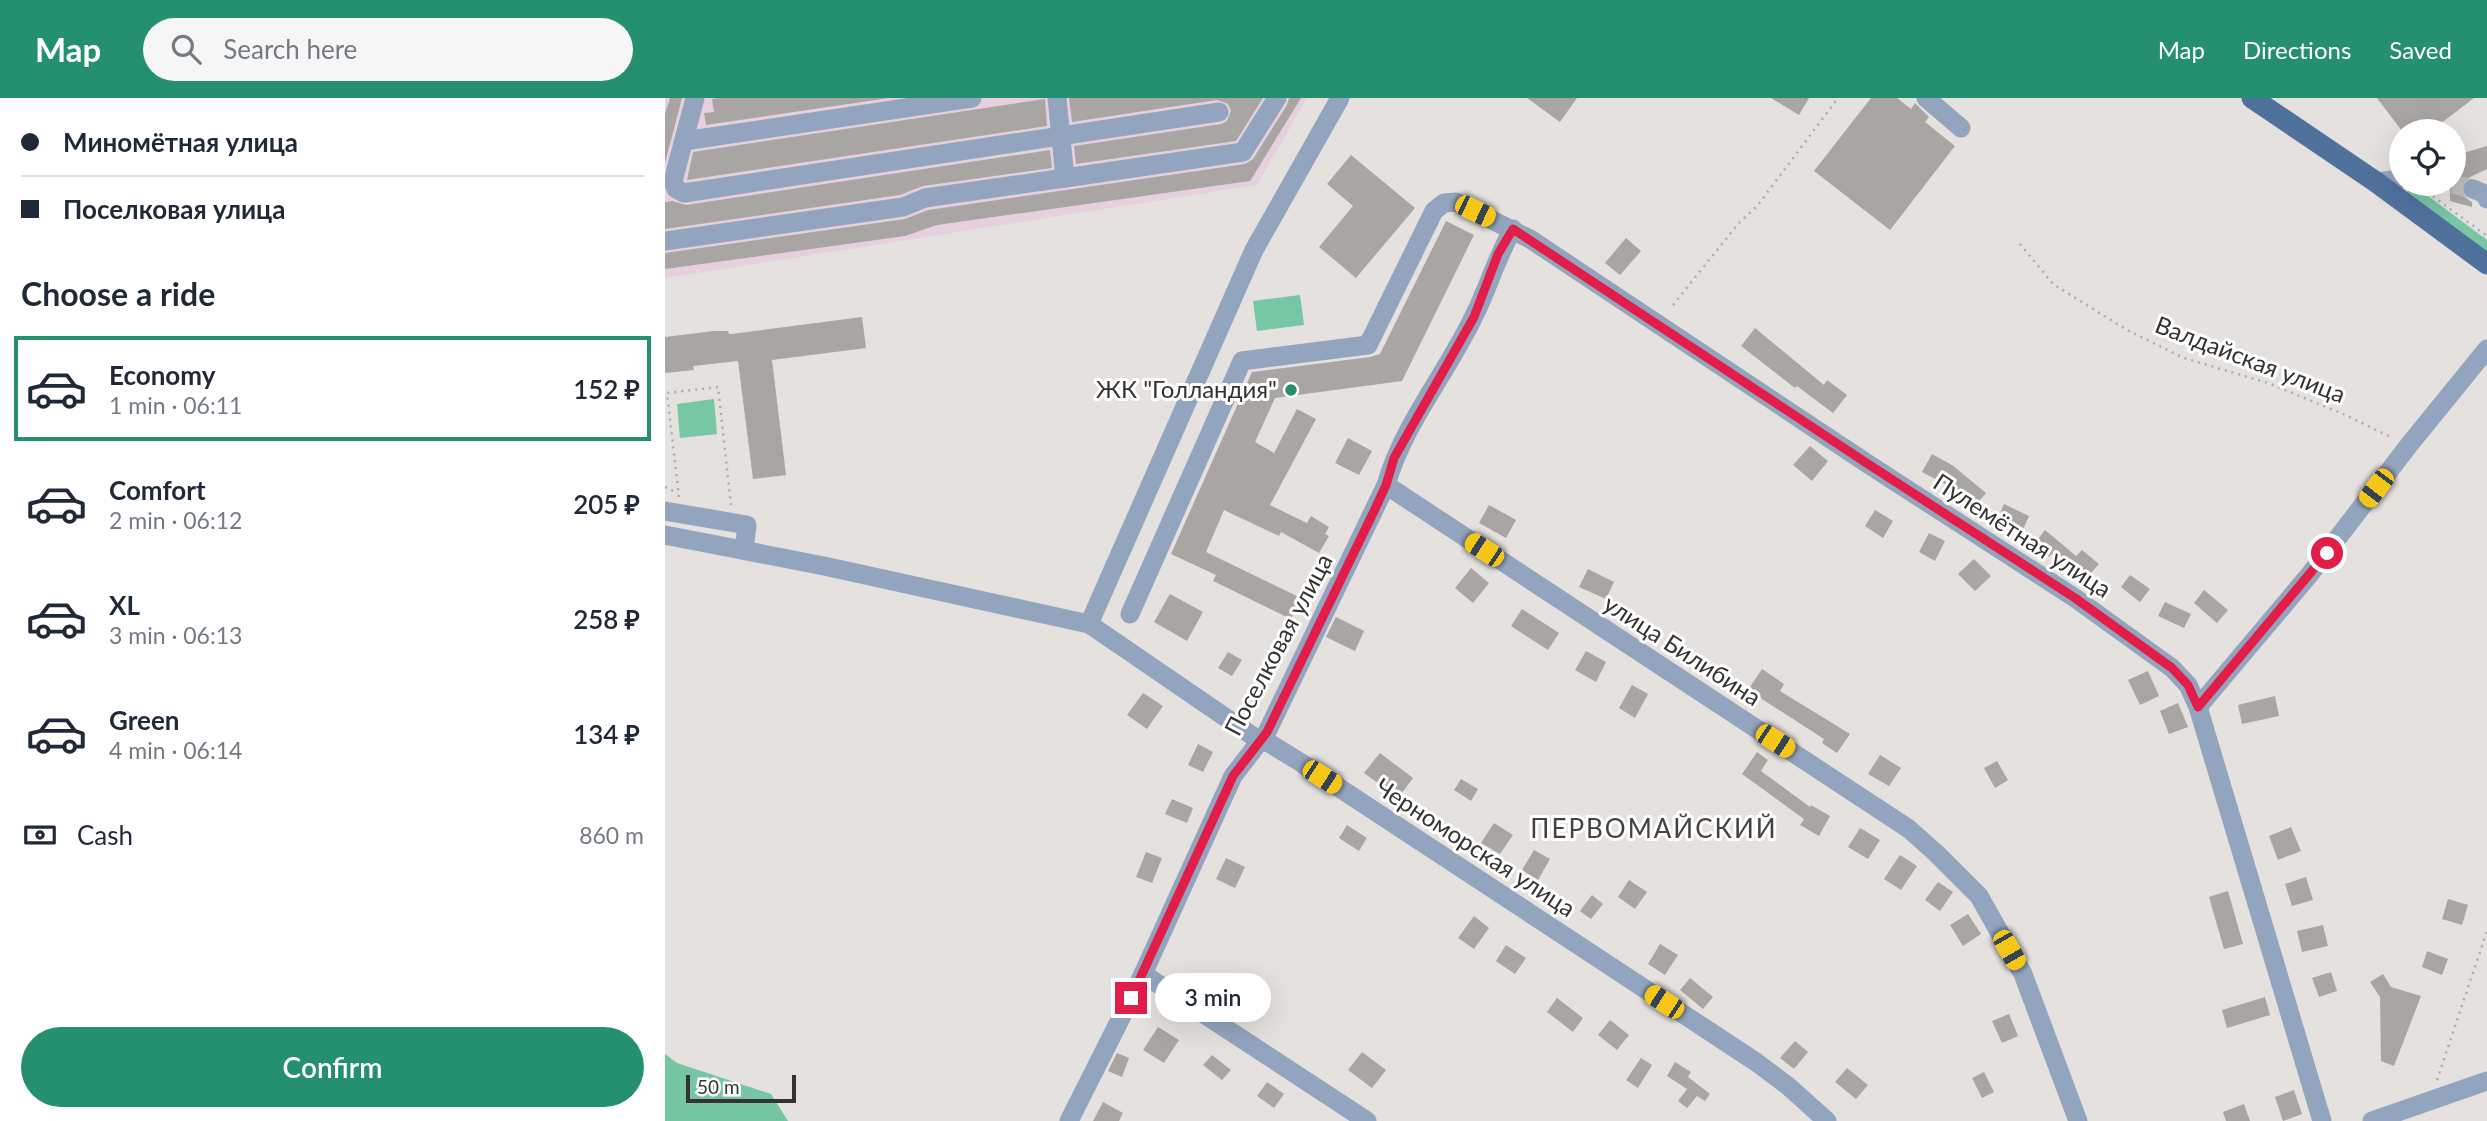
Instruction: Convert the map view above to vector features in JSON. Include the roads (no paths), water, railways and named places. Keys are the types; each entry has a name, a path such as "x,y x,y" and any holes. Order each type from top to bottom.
{"main road":[{"path":"2252,98 2376,182 2487,264"}],"street":[{"path":"695,98 673,181 677,189 684,193 1219,112"},
{"path":"684,141 972,98"},
{"path":"1057,98 1065,178"},
{"path":"665,241 903,207 925,198 1243,152 1277,98"},
{"path":"665,535 1089,624 1254,250 1340,98"},
{"path":"1926,98 1961,128"},
{"path":"2376,182 2389,180"},
{"name":"Пулемётная улица","path":"1148,572 1242,361 1369,345 1434,211 1444,203 1456,202 1513,229 2075,598 2172,668 2188,685 2198,707 2322,1121"},
{"name":"Поселковая улица","path":"1069,1121 1143,974 1233,776 1267,732 1386,485 1394,458 1474,317 1498,254 1513,229"},
{"path":"2198,707 2310,574 2487,349"},
{"name":"улица Билибина","path":"1386,485 1909,830 1937,854 1979,896 2023,974 2078,1121"},
{"path":"673,512 747,526 744,550"},
{"path":"1118,560 1148,572 1130,614"},
{"name":"Черноморская улица","path":"1089,624 1260,741 1269,743 1300,762 1756,1062 1799,1095 1827,1121"},
{"path":"1143,974 1367,1121"},
{"path":"2372,1121 2487,1081"}],"tunnel":[{"path":"2466,187 2473,189"}],"place":[{"name":"ЖК \"Голландия\"","path":"1291,390"}],"district":[{"name":"ПЕРВОМАЙСКИЙ","path":"1654,829"}]}
